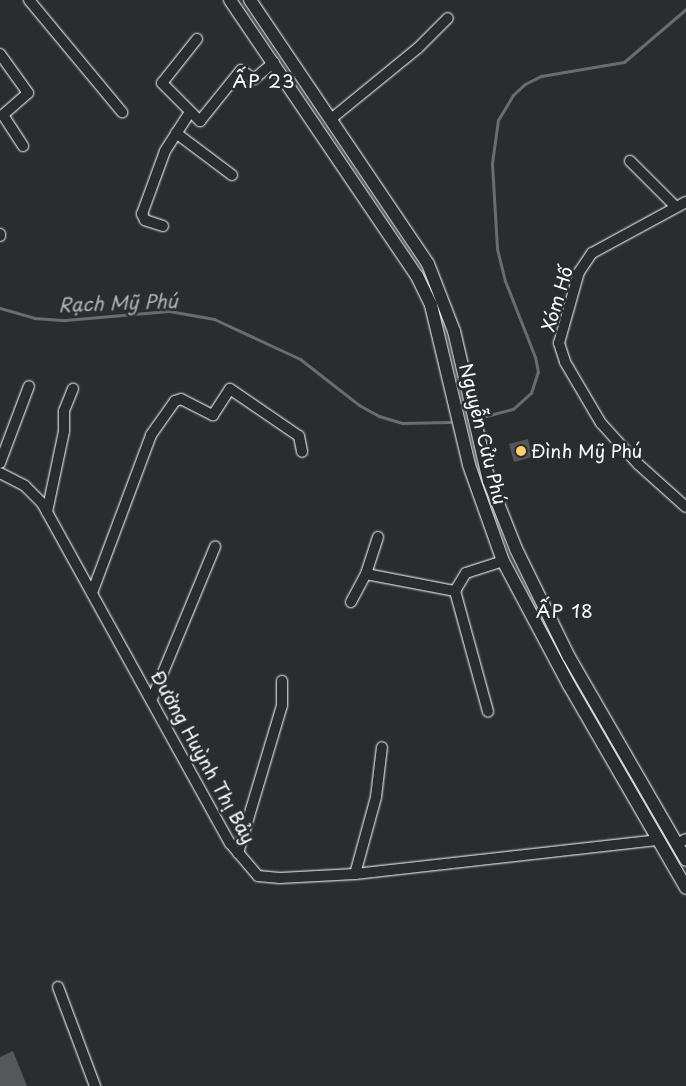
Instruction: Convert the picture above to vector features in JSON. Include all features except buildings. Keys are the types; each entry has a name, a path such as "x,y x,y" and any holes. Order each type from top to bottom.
{"main road":[{"name":"Nguyễn Cửu Phú","path":"230,0 409,262 431,304 469,465 503,562 536,627 686,888"},
{"name":"Nguyễn Cửu Phú","path":"250,0 428,264 454,331 489,481 516,549 569,657 681,842 686,860"},
{"path":"658,840 681,842"}],"street":[{"path":"30,0 122,112"},
{"path":"331,119 418,48 448,18"},
{"path":"197,39 162,84 200,121 241,70 254,80 274,62"},
{"path":"0,54 28,94 3,115 23,146"},
{"path":"163,226 145,220 142,214 166,151 190,112"},
{"path":"176,132 232,175"},
{"path":"630,162 676,207"},
{"name":"Xóm Hố","path":"686,202 592,253 579,272 559,342 565,362 601,424 638,464 686,507"},
{"path":"0,463 29,386"},
{"path":"47,512 64,431 64,411 73,389"},
{"path":"92,593 151,435 175,401 180,399 214,415 230,389 300,436 302,452"},
{"name":"Đường Huỳnh Thị Bảy","path":"0,473 25,486 47,512 238,853 258,876 280,878 355,874 658,840"},
{"path":"351,602 366,574 378,537"},
{"path":"152,700 215,548"},
{"path":"488,712 455,592 465,573 503,562"},
{"path":"366,574 455,592"},
{"path":"238,853 282,705 282,681"},
{"path":"355,874 376,797 382,747"},
{"path":"58,987 95,1086"}],"waterway":[{"name":"Rạch Mỹ Phú","path":"486,416 513,409 531,393 538,372 535,357 505,281 497,248 492,163 498,120 513,95 525,84 541,76 624,62 686,9"},
{"name":"Rạch Mỹ Phú","path":"0,308 34,318 65,320 169,311 214,319 300,359 359,405 379,416 402,423 450,422"}],"place":[{"name":"Đình Mỹ Phú","path":"521,451"}],"district":[{"name":"ẤP 23","path":"264,81"},
{"name":"ẤP 18","path":"565,611"}]}
